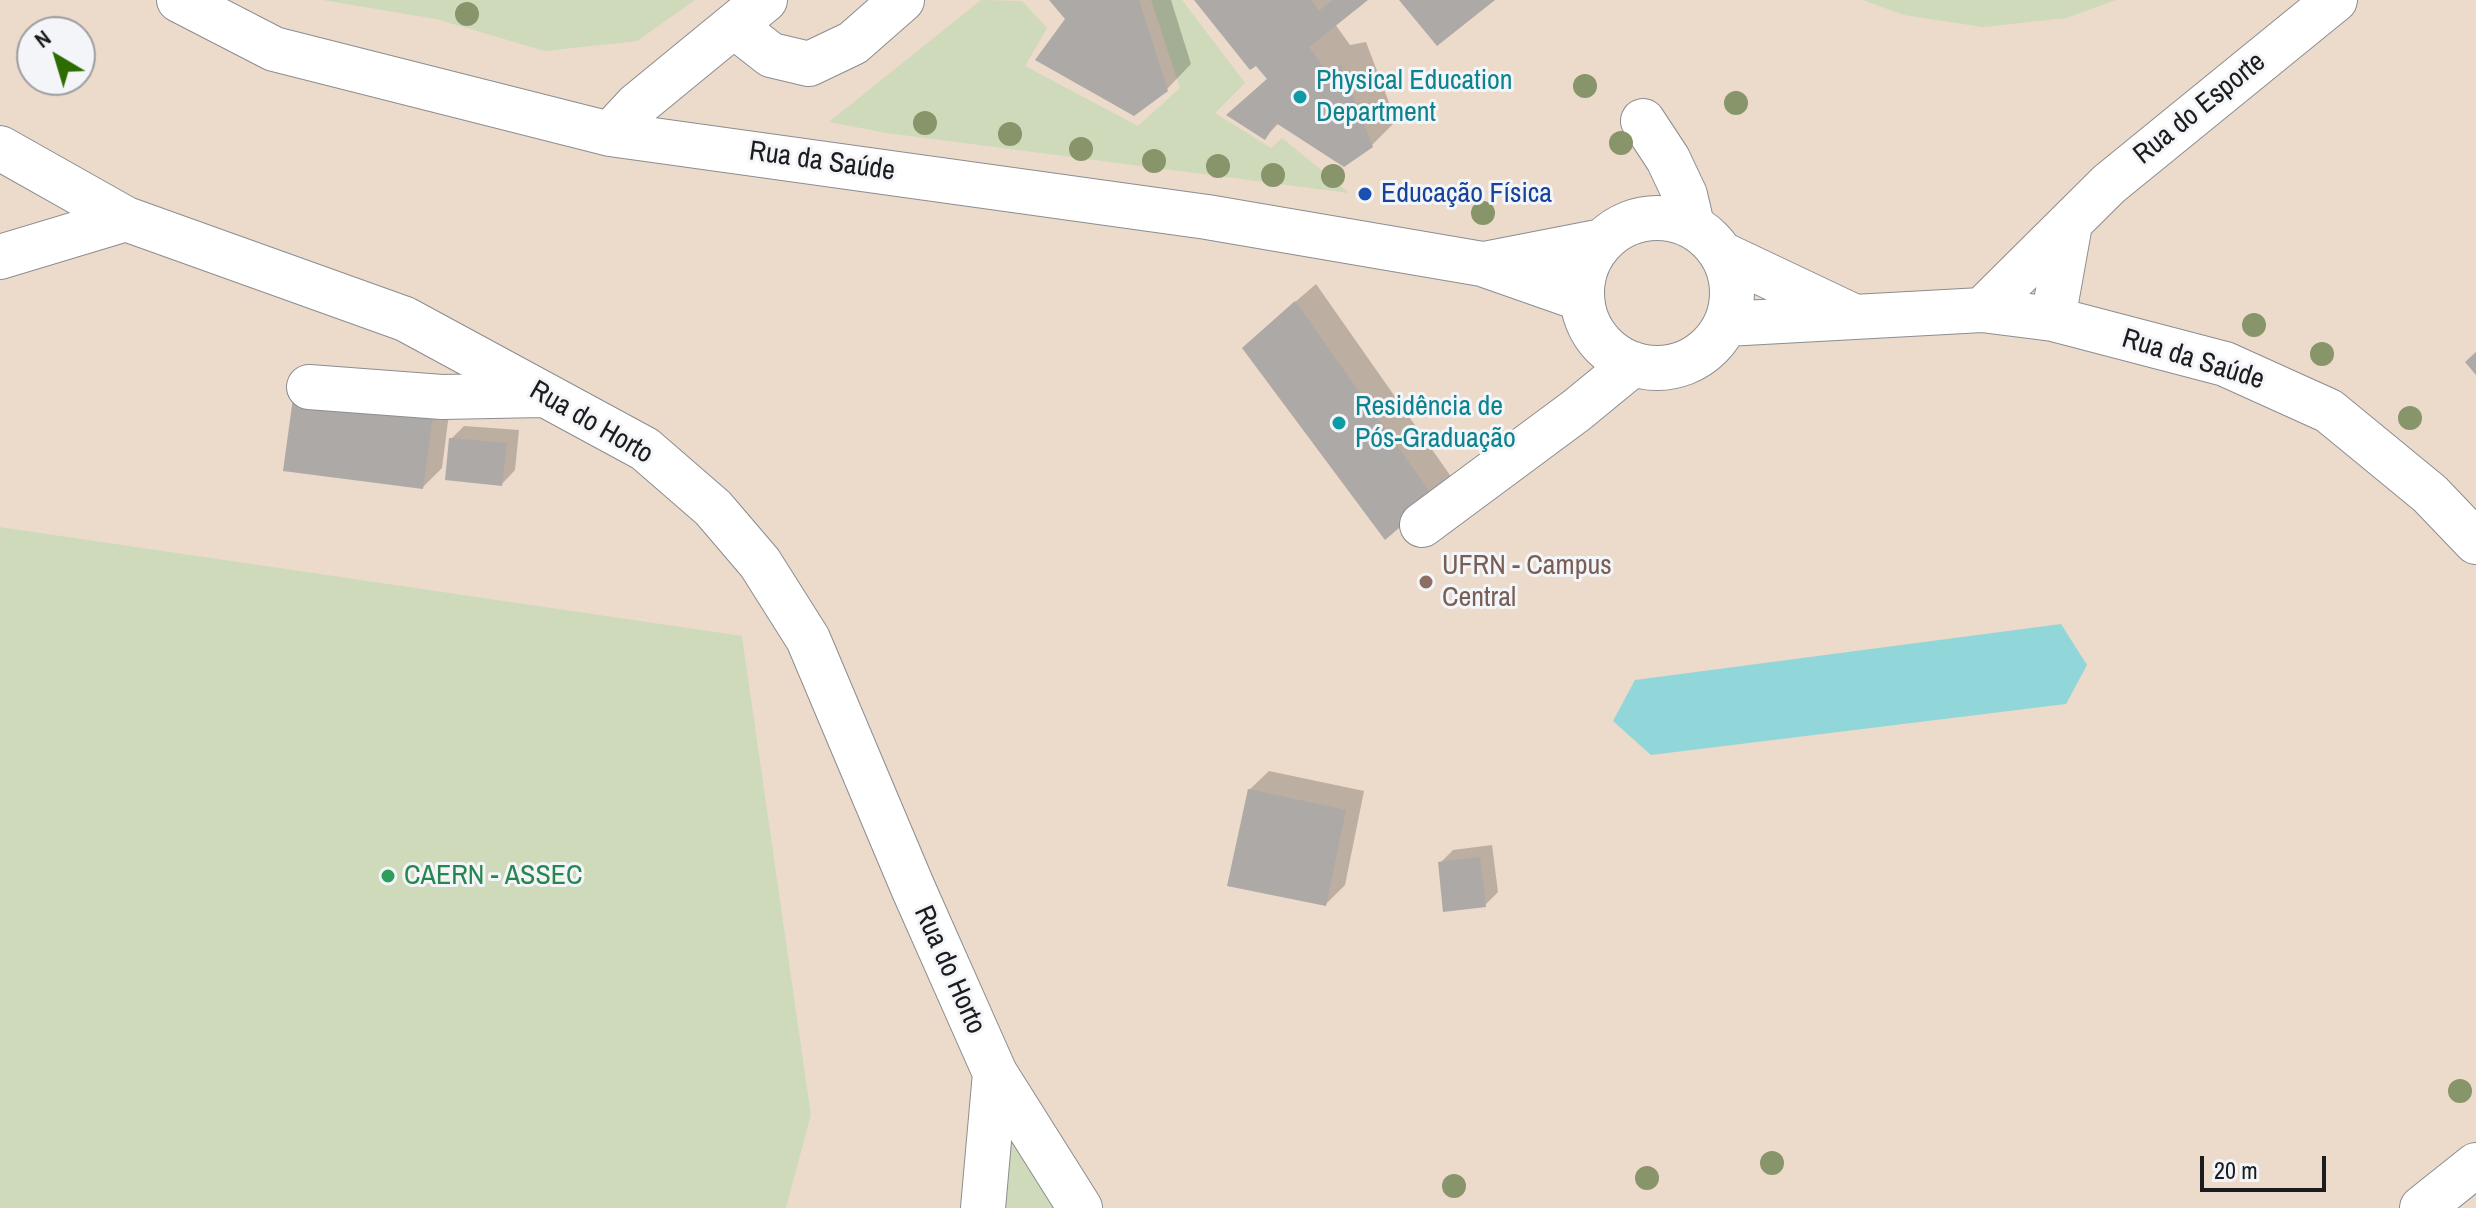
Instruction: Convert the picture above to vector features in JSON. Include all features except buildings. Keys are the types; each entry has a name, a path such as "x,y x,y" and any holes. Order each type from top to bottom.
{"lane":[{"name":"Rua da Saúde","path":"179,0 274,49 610,134 1207,217 1482,264 1582,299 1583,277 1590,258 1602,241 1635,220 1660,217 1857,318"},
{"path":"610,134 637,105 749,13 771,55 809,64 853,43 902,0"},
{"name":"Rua do Esporte","path":"1982,310 2109,184 2335,0"},
{"path":"1582,299 1587,321 1613,355 1633,364 1655,368 1677,365 1697,357 1714,343 1726,324 1732,302 1731,277 1707,240 1668,159 1643,121"},
{"name":"Rua do Horto","path":"0,148 126,219 405,319 645,449 713,508 760,563 808,639 995,1073 1080,1208"},
{"path":"0,257 126,219"},
{"path":"2053,319 2070,224"},
{"name":"Rua da Saúde","path":"1482,264 1602,241"},
{"name":"Rua da Saúde","path":"1726,324 1982,310 2053,319 2225,364 2329,411 2430,494 2476,542"},
{"path":"1422,525 1577,410 1633,364"},
{"path":"309,387 442,397 544,395"},
{"name":"Rua do Horto","path":"983,1208 995,1073"},
{"path":"2422,1208 2476,1165"}],"shaded area":[{"name":"UFRN - Campus Central","path":"0,0 2476,0 2476,1208 786,1208 811,1115 742,637 0,527"}],"green space":[{"path":"323,0 695,0 637,41 545,51 436,19"},
{"path":"981,0 1022,1 1047,28 1025,66 1138,126 1180,88 1151,0 1182,0 1245,83 1215,113 1271,148 1282,138 1349,193 887,133 829,122"},
{"path":"1863,0 2116,0 2066,18 1983,27 1904,15"},
{"name":"CAERN - ASSEC","path":"0,527 742,636 811,1115 786,1208 0,1208"},
{"path":"1003,1098 1056,1208 1004,1208"}],"water":[{"path":"2061,624 2087,665 2066,704 1651,755 1613,721 1635,680"}],"place":[{"name":"Physical Education Department","path":"1300,97"},
{"name":"Educação Física","path":"1365,194"},
{"name":"Residência de Pós-Graduação","path":"1339,423"},
{"name":"UFRN - Campus Central","path":"1426,582"},
{"name":"CAERN - ASSEC","path":"388,876"}]}
